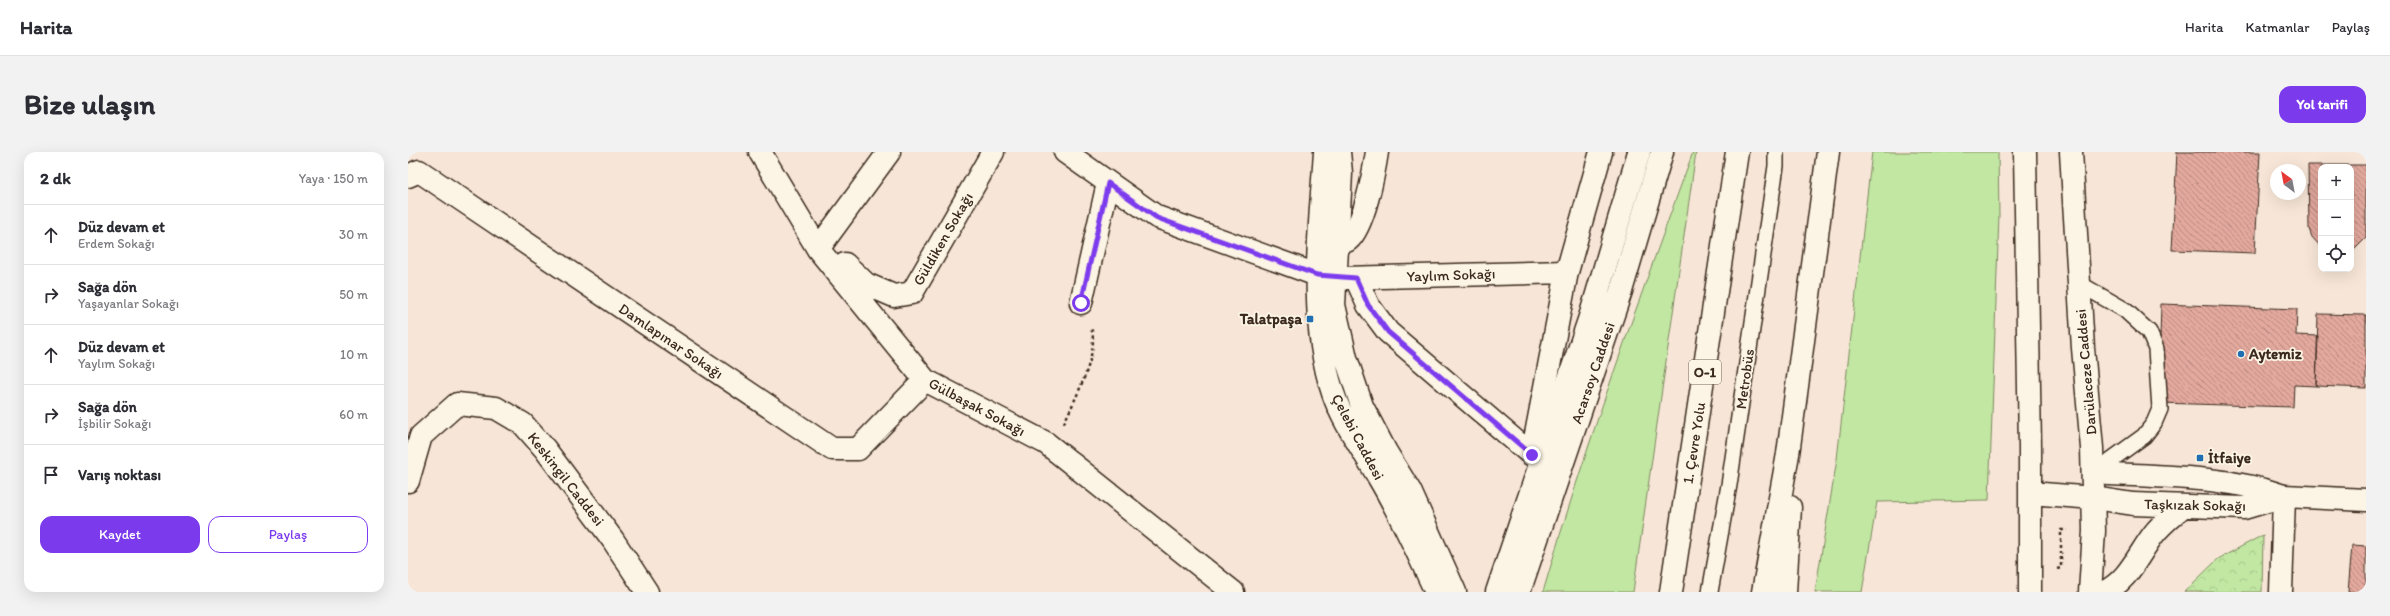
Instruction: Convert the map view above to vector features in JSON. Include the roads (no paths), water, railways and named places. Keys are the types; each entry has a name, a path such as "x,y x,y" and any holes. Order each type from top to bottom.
{"main road":[{"name":"Gülbaşak Sokağı","path":"760,152 820,246 925,380 1053,448 1233,592"},
{"path":"820,246 889,152"},
{"name":"Güldiken Sokağı","path":"820,246 866,284 894,296 912,293 993,152"},
{"name":"Yaylım Sokağı","path":"1064,152 1157,218 1326,276 1356,278 1567,272"},
{"name":"Çelebi Caddesi","path":"1325,152 1326,276 1346,358 1362,406 1386,452 1410,491 1455,592"},
{"name":"Çelebi Caddesi","path":"1339,152 1341,173 1336,244 1326,276 1319,316 1333,393 1355,438 1408,532 1436,592"},
{"path":"1336,244 1348,240 1353,234 1365,207 1373,183 1377,152"},
{"path":"1356,278 1368,305 1388,332 1532,455 1567,272 1601,152"},
{"name":"Acarsoy Caddesi","path":"1497,592 1591,314 1639,152"},
{"name":"Acarsoy Caddesi","path":"1519,592 1621,291 1662,152"},
{"name":"1. Çevre Yolu","path":"1671,592 1737,152"},
{"path":"1763,592 1788,454 1828,152"},
{"path":"2025,152 2030,592"},
{"name":"Darülaceze Caddesi","path":"2071,152 2093,474 2094,498 2090,592"},
{"name":"Damlapınar Sokağı","path":"408,176 419,171 832,449 858,449 925,380"},
{"path":"1081,303 1108,183"},
{"name":"Keskingil Caddesi","path":"408,481 421,436 457,404 496,408 522,424 545,449 613,540 647,592"},
{"path":"1785,592 1790,522 1788,454"},
{"path":"2093,474 2232,484 2262,488 2284,496 2281,592"},
{"name":"Taşkızak Sokağı","path":"2030,493 2094,498 2133,504 2182,507 2244,508 2284,496 2366,500"},
{"path":"2104,592 2124,577 2153,535 2165,521 2182,507"}],"lane":[{"name":"Metrobüs","path":"1710,592 1729,486 1777,157"},
{"path":"2080,284 2125,310 2149,332 2156,348 2160,409 2154,423 2144,436 2093,474"}],"place":[{"name":"Talatpaşa","path":"1310,319"},
{"name":"Aytemiz","path":"2241,354"},
{"name":"İtfaiye","path":"2200,458"}]}
